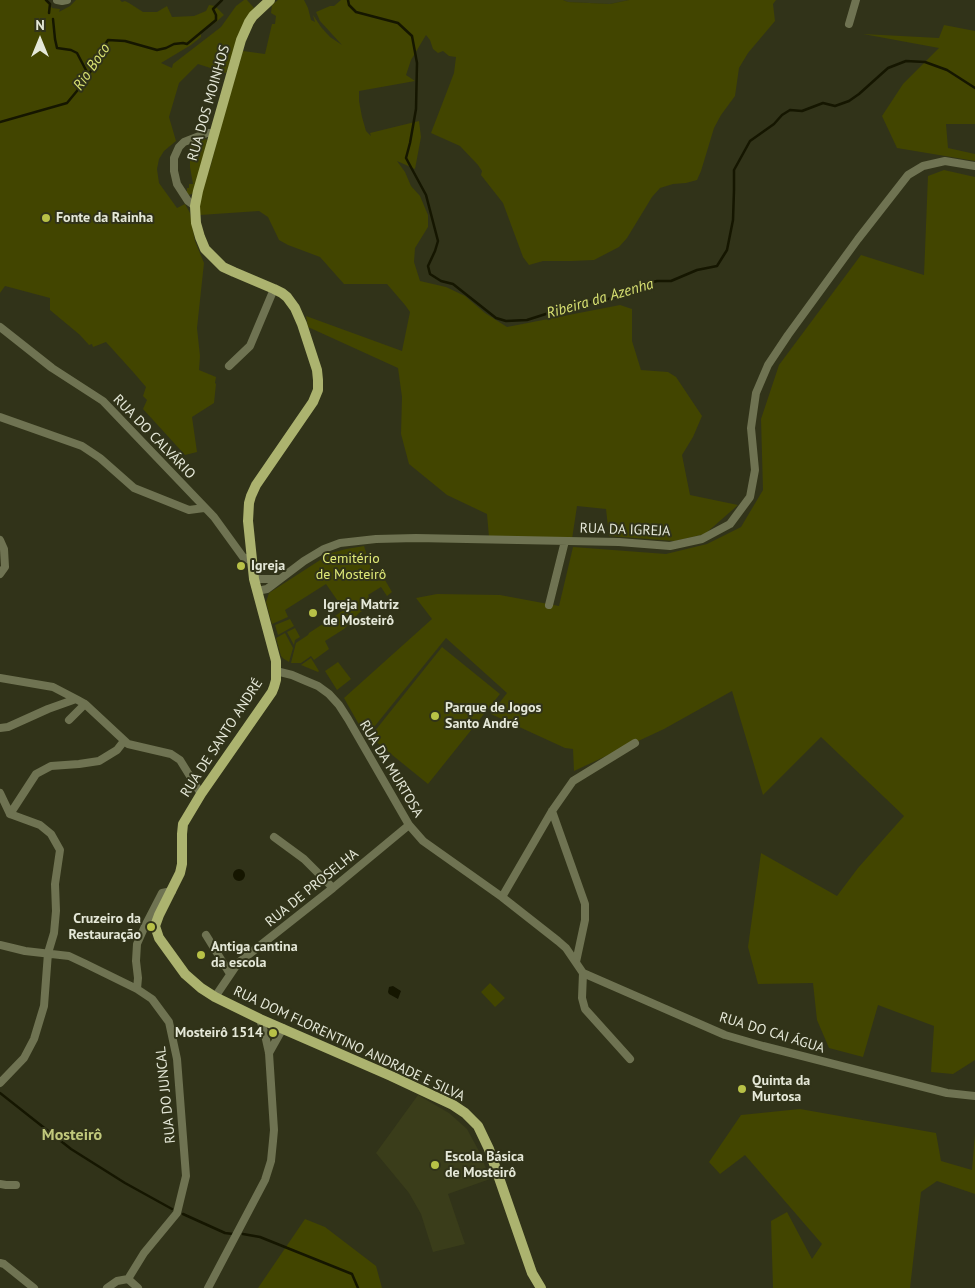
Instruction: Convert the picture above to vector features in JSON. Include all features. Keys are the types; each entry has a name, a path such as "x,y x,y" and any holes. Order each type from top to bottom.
{"main road":[{"name":"RUA DOS MOINHOS","path":"270,0 253,16 245,30 214,132 195,206 196,223 200,237 205,248 215,260 234,272 274,288"},
{"name":"RUA DE SANTO ANDRÉ","path":"170,894 182,864 183,824 201,794 272,692 276,680 274,653 254,579 248,516 249,503 250,496 256,485 313,402 318,384 318,375 312,352 295,308 287,297 274,288"},
{"name":"RUA DOM FLORENTINO ANDRADE E SILVA","path":"170,894 155,926 159,938 185,974 201,988 260,1019 453,1105 465,1113 478,1126 489,1149 532,1273 541,1288"}],"street":[{"path":"57,0 67,0"},
{"path":"849,24 856,0"},
{"path":"195,206 188,201 177,184 174,158 184,142 214,132"},
{"name":"RUA DA IGREJA","path":"257,591 267,589 304,561 324,549 340,543 376,539 416,538 619,542 670,546 702,539 730,524 750,497 754,470 751,428 756,393 768,365 852,247 908,175 923,166 945,161 975,166"},
{"path":"229,366 250,346 274,288"},
{"name":"RUA DO CALVÁRIO","path":"0,326 52,368 103,401 214,517 243,557 252,561"},
{"path":"0,417 82,446 100,458 134,488 189,510 204,508"},
{"path":"0,540 4,549 5,566 0,574"},
{"path":"549,605 565,541"},
{"path":"254,579 280,579"},
{"name":"RUA DA MURTOSA","path":"276,671 292,675 318,686 329,694 356,733 409,825 423,841 502,897 558,941 566,948 576,962"},
{"path":"0,678 53,687 85,704 128,744 171,754 180,760 201,794"},
{"path":"0,728 8,727 76,699"},
{"path":"68,720 85,704"},
{"path":"10,814 36,774 51,766 99,761 117,750 124,741"},
{"path":"502,897 552,811 573,781 635,743"},
{"path":"0,793 10,814 40,825 52,834 60,850 55,884 56,911 54,933 48,954 44,1006 34,1039 24,1058 0,1083"},
{"path":"552,811 585,904 585,920 576,962 583,974 582,998 585,1009 630,1059"},
{"name":"RUA DE PROSELHA","path":"215,997 238,963 409,825"},
{"path":"274,837 304,859 333,888"},
{"path":"137,990 137,944 162,893 170,894"},
{"path":"206,935 230,974"},
{"name":"RUA DO JUNCAL","path":"0,945 25,951 69,956 137,990 152,1000 169,1022 177,1059 186,1176 177,1213 144,1253 128,1280"},
{"name":"RUA DO CAI ÁGUA","path":"583,974 725,1035 946,1094 975,1096"},
{"path":"208,1288 265,1180 271,1161 274,1141 269,1054 260,1019"},
{"path":"269,1054 283,1028"},
{"path":"0,1184 6,1186 16,1185"},
{"path":"0,1264 4,1264 34,1288"},
{"path":"107,1288 117,1281 128,1280 138,1288"}],"shaded area":[{"path":"563,0 629,0 610,4 568,2"},
{"path":"237,869 241,869 245,875 241,881 237,881 233,877 233,873"},
{"path":"393,986 401,991 398,999 388,992 389,987"},
{"name":"Escola Básica de Mosteirô","path":"418,1095 449,1113 467,1129 480,1153 490,1179 448,1194 465,1244 433,1252 421,1214 409,1193 376,1153"}],"green space":[{"path":"0,0 46,0 52,8 60,9 59,12 76,0 120,0 129,3 143,12 157,12 167,6 172,17 194,16 206,11 209,5 215,6 224,15 201,32 201,37 191,45 161,63 172,68 173,64 221,27 236,6 244,0 247,0 254,8 240,32 226,73 198,64 179,83 169,117 176,141 164,151 159,159 157,169 159,183 177,208 185,204 190,213 195,241 204,263 197,328 200,356 199,370 216,377 216,384 214,403 192,417 197,452 185,455 143,409 147,400 143,396 146,387 106,342 93,347 92,344 89,345 50,310 50,298 5,286 0,293"},
{"path":"278,0 304,0 311,20 315,22 313,15 330,37 342,45 320,21 316,12 334,6 341,0 563,0 568,2 610,4 629,0 776,0 773,4 775,21 748,53 739,68 735,96 714,128 697,180 660,188 619,247 594,260 543,261 529,265 523,257 503,203 481,175 482,171 478,165 460,146 431,133 454,73 456,57 449,56 443,51 438,53 433,49 426,35 411,60 406,75 415,81 359,91 362,117 366,131 371,136 370,133 419,121 421,137 415,169 397,161 405,172 411,186 420,196 428,215 428,227 415,248 414,262 420,281 446,287 465,296 485,313 507,327 620,305 632,309 632,341 641,370 668,372 676,377 702,416 693,437 682,455 690,495 738,505 705,534 675,541 609,536 606,509 577,506 572,539 489,537 487,514 447,495 409,464 401,434 402,397 398,368 308,327 306,316 402,351 410,312 387,284 344,284 320,257 279,240 268,217 259,211 200,215 198,197 210,168 243,51 265,54 272,24 275,24 276,16 271,13 272,5"},
{"path":"944,25 975,31 975,124 946,124 948,148 975,154 975,161 897,148 882,116 903,84 939,48 863,34 939,38"},
{"path":"204,138 207,140 203,160 193,193 188,195 184,191 187,191 189,184 193,184 190,167 190,143"},
{"path":"944,170 975,177 975,1060 953,1074 931,1072 934,1026 878,1005 863,1057 829,1048 817,1020 813,983 758,984 748,947 761,853 837,896 858,868 904,816 821,737 763,795 732,691 664,729 574,771 573,749 565,748 491,714 507,693 446,638 366,737 344,698 432,619 416,598 437,594 500,595 559,606 573,547 666,554 707,544 741,527 763,490 761,419 779,365 861,255 924,275 928,176"},
{"name":"Cemitério de Mosteirô","path":"364,546 375,581 385,580 392,592 387,596 381,587 368,595 373,604 359,613 344,629 325,641 329,649 314,660 311,656 301,663 291,663 296,643 344,610 326,584 285,610 288,617 272,624 266,602 269,593 331,553"},
{"path":"290,619 294,626 278,635 275,625"},
{"path":"295,628 300,637 295,640 294,645 287,632"},
{"path":"285,633 293,648 289,662 281,656 276,638"},
{"name":"Parque de Jogos Santo André","path":"442,647 500,694 428,784 370,737"},
{"path":"311,658 319,671 318,672 301,665"},
{"path":"338,662 351,679 337,690 325,671"},
{"path":"490,983 505,998 495,1007 481,992"},
{"path":"800,1109 936,1133 941,1161 972,1170 975,1134 975,1194 937,1181 921,1192 910,1288 773,1288 771,1221 787,1212 812,1259 822,1244 745,1155 720,1174 709,1162 741,1115"},
{"path":"305,1219 325,1227 376,1266 382,1288 258,1288"}],"waterway":[{"path":"46,0 50,4 49,13"},
{"name":"Rio Boco","path":"0,122 67,103 104,54 108,40 125,41 157,50 174,44 187,44 216,20 213,9 222,0"},
{"name":"Ribeira da Azenha","path":"348,0 349,5 356,12 398,23 412,36 417,63 416,109 406,158 426,195 438,241 428,266 430,274 441,281 453,284 496,318 506,321 527,320 574,305 619,297 632,288 657,281 671,281 697,270 717,266 727,250 733,220 734,170 750,141 790,110 802,111 823,103 835,106 849,101 888,68 906,61 925,62 947,70 975,88"},
{"path":"53,19 57,48 77,53 88,74"},
{"path":"0,1093 71,1149 125,1183 172,1209"},
{"path":"183,1214 225,1233 233,1234"},
{"path":"243,1234 260,1237 352,1274 358,1288"}],"place":[{"name":"Fonte da Rainha","path":"46,218"},
{"name":"Igreja","path":"241,566"},
{"name":"Igreja Matriz de Mosteirô","path":"313,613"},
{"name":"Parque de Jogos Santo André","path":"435,716"},
{"name":"Cruzeiro da Restauração","path":"151,927"},
{"name":"Antiga cantina da escola","path":"201,955"},
{"name":"Mosteirô 1514","path":"273,1033"},
{"name":"Quinta da Murtosa","path":"742,1089"},
{"name":"Escola Básica de Mosteirô","path":"435,1165"}],"district":[{"name":"Mosteirô","path":"72,1135"}]}
